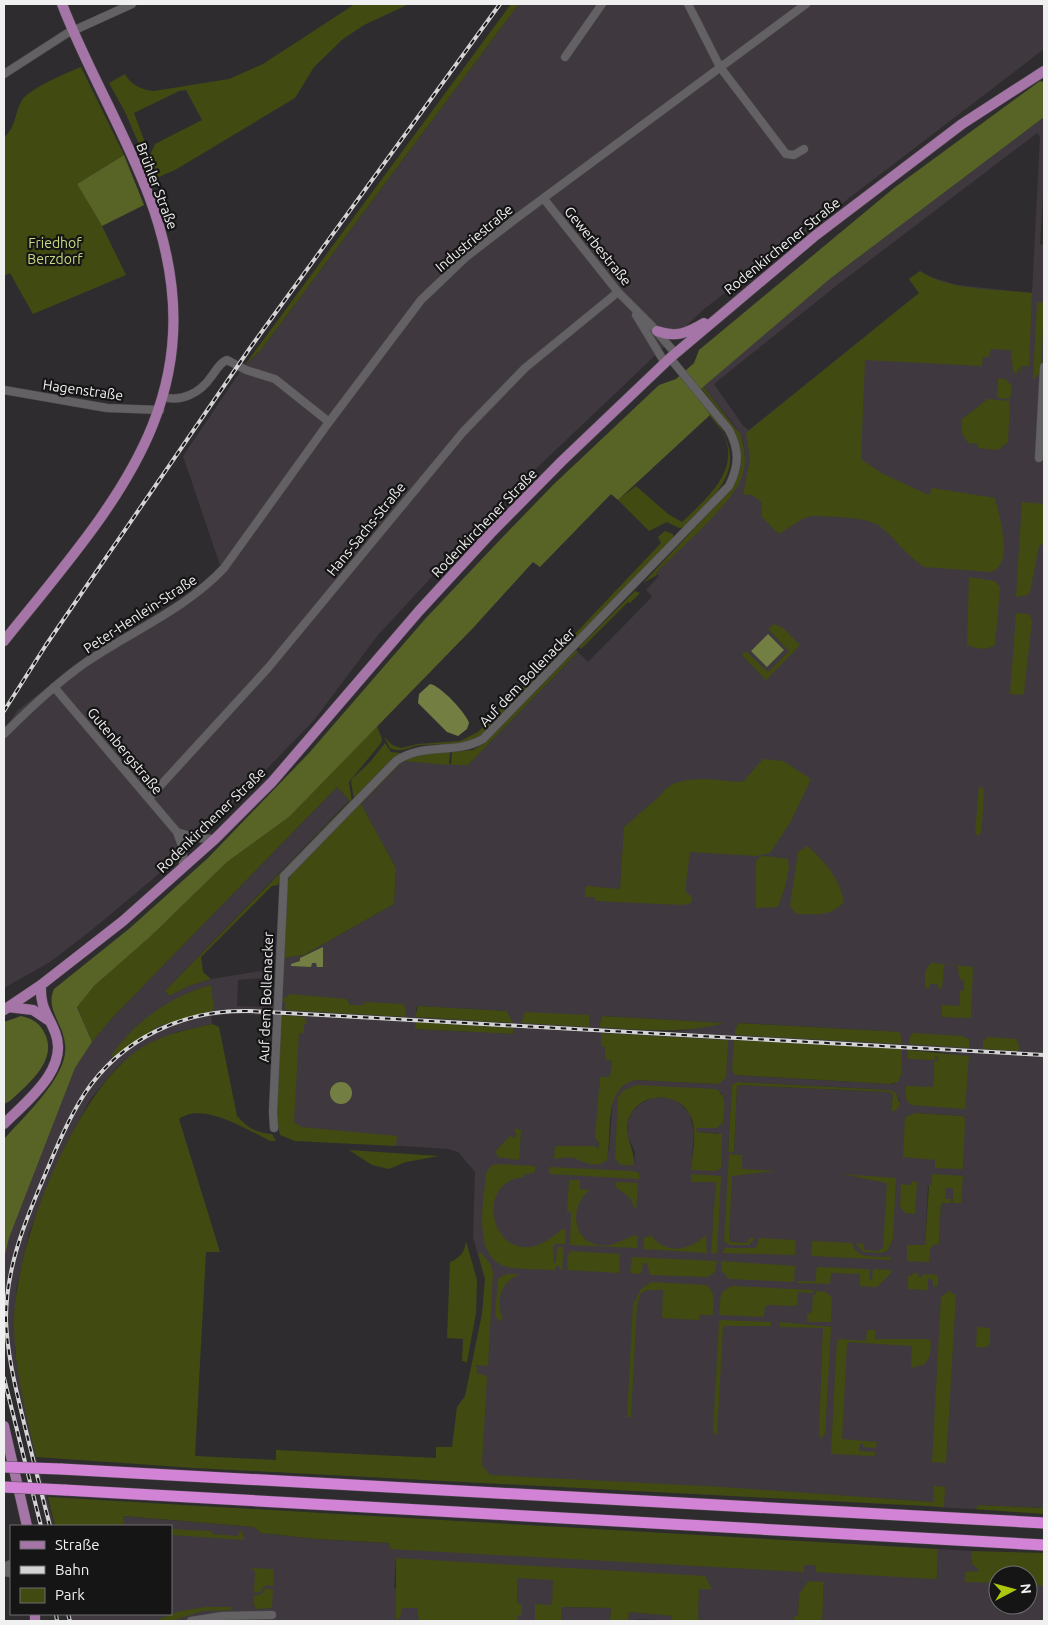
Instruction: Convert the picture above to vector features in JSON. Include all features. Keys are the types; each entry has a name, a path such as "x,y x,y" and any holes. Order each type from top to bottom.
{"highway":[{"path":"4,1467 1044,1523"},
{"path":"4,1487 1044,1545"}],"main road":[{"name":"Brühler Straße","path":"4,641 118,494 142,450 160,410 171,362 174,308 171,277 149,196 62,4"},
{"name":"Rodenkirchener Straße","path":"1016,87 1044,62"},
{"name":"Rodenkirchener Straße","path":"6,1008 42,985 123,921 215,838 272,782 419,611 490,534 670,358 816,235 962,124 1016,87 1044,71"},
{"path":"657,331 673,335 683,335 722,313"},
{"path":"4,1123 48,1076 56,1064 58,1045 55,1032 41,1002 42,985"},
{"path":"6,1008 33,1010 48,1020"},
{"path":"4,1113 17,1110"},
{"path":"4,1426 27,1525"}],"street":[{"path":"4,74 73,30 132,4"},
{"path":"565,57 602,4"},
{"path":"688,4 720,67 786,154 794,155 804,149"},
{"name":"Industriestraße","path":"291,475 421,300 466,258 806,4"},
{"name":"Gewerbestraße","path":"544,200 633,309 670,358"},
{"name":"Hans-Sachs-Straße","path":"149,798 268,668 463,432 525,368 618,292"},
{"name":"Gewerbestraße","path":"633,309 657,331 670,358"},
{"name":"Auf dem Bollenacker","path":"274,1128 273,1112 284,876 405,754 421,750 463,748 483,739 728,486 732,479 736,471 738,454 729,430 670,358"},
{"path":"163,397 173,400 197,392 210,379 220,364 227,360 246,370 275,379 329,422"},
{"path":"1039,458 1044,367"},
{"name":"Hagenstraße","path":"4,390 107,408 160,410"},
{"name":"Peter-Henlein-Straße","path":"4,734 54,687 85,664 210,583 224,568 291,475"},
{"name":"Gutenbergstraße","path":"54,687 177,832"},
{"path":"177,832 196,838 215,838"},
{"path":"177,832 183,849 183,868"},
{"path":"192,1621 222,1616 272,1615"},
{"path":"247,1617 254,1621"}],"shaded area":[{"path":"519,4 1044,4 1044,49 704,309 502,501 378,635 315,719 228,809 167,867 93,929 50,962 4,988 4,729 18,710 78,663 200,588 221,568 183,456 244,366 261,350"},
{"path":"1040,81 1044,82 1044,117 831,278 696,393 710,415 618,500 611,494 540,567 533,562 473,628 289,817 227,862 150,937 94,986 77,1007 92,1042 75,1068 9,1238 4,1260 4,1139 44,1095 60,1069 65,1056 64,1036 53,1010 52,996 54,989 130,928 208,858 309,753 426,618 497,543 553,485 659,385 676,379 694,363 699,350 894,188"},
{"path":"1044,117 1044,177 1040,244 1044,245 1044,1508 977,1505 977,1508 972,1509 934,1507 933,1502 468,1474 462,1465 478,1368 476,1367 478,1365 485,1279 473,1237 475,1172 458,1152 448,1149 295,1139 277,1118 284,958 304,955 394,904 396,868 361,804 403,761 468,765 578,652 588,662 650,599 652,596 646,590 659,576 656,573 736,489 745,456 743,441 735,426 703,386 831,278","holes":["1037,133 1040,137 1032,293 957,285 928,276 920,271 909,279 919,293 749,430 744,427 714,384 836,286","329,999 347,999 350,1005 365,1005 406,1017 285,1009 285,1007","418,1006 507,1011 513,1023 416,1017 416,1009","602,1016 723,1023 675,1032 599,1027","416,1022 512,1028 513,1034 416,1029","740,1023 899,1032 735,1029","734,1040 902,1049 894,1084 736,1075","605,1047 718,1084 635,1080 626,1082 619,1087 613,1097 609,1151 598,1150 600,1077 610,1077 612,1060","908,1050 935,1051 969,1057 917,1106 933,1087 934,1062 937,1062 938,1056 935,1056 935,1060","737,1082 889,1090 900,1100 891,1111 893,1095 890,1092 737,1085 734,1151 728,1152 732,1085","722,1093 717,1128 696,1127 696,1132 718,1133 691,1170 694,1133 689,1112 675,1099 652,1098 640,1104 632,1112 628,1121 627,1134 635,1153 634,1165 618,1097","915,1113 963,1116 965,1119 935,1160","963,1176 954,1188 945,1187 945,1199 951,1203 941,1202 939,1243 934,1244 907,1261 907,1248 913,1245 925,1245 928,1186"]},
{"path":"124,155 144,205 102,226 77,184"},
{"path":"768,634 784,650 767,667 751,651"},
{"path":"430,684 446,694 467,719 469,723 467,729 458,736 447,732 418,703 419,694"},
{"path":"337,787 350,800 165,991 169,996 189,986 211,979 273,969 273,977 238,980 237,1006 259,1007 274,1000 273,1015 231,1014 211,1016 212,1024 177,1032 140,1049 118,1066 90,1100 67,1142 29,1233 16,1290 15,1351 36,1457 54,1524 122,1516 254,1527 261,1533 317,1539 804,1568 804,1565 816,1565 816,1568 937,1574 938,1549 971,1551 973,1564 988,1571 988,1615 1038,1615 1038,1579 1044,1579 1044,1621 822,1621 824,1582 799,1595 798,1617 794,1616 793,1621 707,1621 698,1619 699,1588 711,1589 396,1558 394,1588 398,1589 401,1608 417,1608 419,1621 72,1621 70,1615 172,1615 172,1525 47,1525 6,1353 4,1260 9,1238 75,1068 92,1042 113,1017"},
{"path":"323,947 323,967 317,967 316,963 312,963 311,967 291,966 291,964 300,961 300,958"},
{"path":"21,1016 33,1020 41,1027 48,1044 47,1054 39,1072 10,1101 4,1104 4,1022"},
{"path":"341,1082 349,1085 352,1093 349,1101 341,1104 333,1101 330,1093 333,1085"},
{"path":"555,1573 552,1605 535,1605 535,1621 518,1621 518,1615 521,1615 517,1604 518,1578"},
{"path":"562,1607 611,1608 610,1621 561,1621"},
{"path":"629,1612 673,1616 672,1621 640,1619 628,1621"}],"green space":[{"path":"355,4 409,4 364,25 343,39 314,67 295,98 175,170 154,179 147,162 155,144 202,120 186,90 179,91 134,113 144,140 141,149 125,112 109,83 125,74 137,86 154,91 229,79 263,64"},
{"path":"511,4 519,4 261,350 244,366"},
{"name":"Friedhof Berzdorf","path":"81,67 124,155 77,184 102,226 126,275 33,314 10,273 4,276 4,138 11,129 19,105 26,96 49,81"},
{"path":"920,271 932,278 959,286 1032,293 1029,366 1021,366 1021,373 1019,367 1017,373 1013,372 1011,350 991,349 989,357 983,357 982,366 865,360 861,459 883,474 929,495 932,488 995,498 1002,527 1004,550 998,567 991,572 924,567 912,558 881,527 875,523 858,519 812,516 804,518 779,534 762,517 762,503 754,496 743,495 750,459 746,433 919,293 909,279"},
{"path":"1037,302 1044,303 1041,372 1033,380"},
{"path":"998,378 1007,380 1012,386 1010,399 997,398"},
{"path":"703,386 740,434 744,446 744,470 740,482 733,493 713,517 656,573 657,575 643,583 727,494 737,479 741,464 741,451 730,425 701,388"},
{"path":"988,399 1010,401 1008,442 998,450 978,448 978,444 968,443 962,433 962,419"},
{"path":"705,405 719,425 727,442 730,457 729,470 723,483 686,527 679,528 667,522 649,531 618,500 636,486 668,514 682,522 702,503 720,481 728,457 727,444 721,430 709,415"},
{"path":"1022,502 1044,504 1044,543 1039,546 1030,592 1028,595 1016,597"},
{"path":"665,531 673,534 673,540 574,641 571,638 661,543 658,537"},
{"path":"969,577 995,581 1000,587 995,645 984,649 967,645"},
{"path":"635,591 640,593 630,603 628,602 581,649 579,647"},
{"path":"1016,613 1029,614 1032,620 1024,693 1022,695 1010,694"},
{"path":"774,624 783,628 800,645 766,680 742,655 746,651 768,672 789,651 768,629"},
{"path":"568,642 570,644 480,736 458,743 421,745 402,750 390,748 384,737 392,745 401,748 418,744 460,741 478,732"},
{"path":"576,650 578,652 468,765 451,765 452,752 473,750 485,743"},
{"path":"377,726 382,739 381,743 349,782 352,802 281,875 278,885 272,886 201,957 203,972 211,979 189,986 169,996 165,991 350,801 337,787 113,1017 92,1042 77,1006 94,986 150,937 227,862 289,817"},
{"path":"385,743 391,752 401,753 354,799 352,779 370,762"},
{"path":"450,752 449,765 404,761 420,755"},
{"path":"763,759 783,761 811,779 791,821 770,853 756,856 690,852 685,891 692,897 691,903 683,905 595,901 595,897 585,897 586,886 620,889 624,827 667,788 686,780 697,779 743,782"},
{"path":"402,762 361,804 396,868 394,904 304,955 284,958 287,883 291,874 393,768"},
{"path":"979,786 984,789 983,814 979,814 983,815 980,836 975,834"},
{"path":"807,846 819,857 839,886 844,902 834,910 816,914 796,914 790,906 798,852"},
{"path":"759,857 788,859 789,868 778,907 756,908 756,861"},
{"path":"931,963 973,967 971,1018 942,1017 942,1005 960,1006 960,991 964,991 964,981 959,978 958,966 944,965 942,988 938,989 938,984 930,984 929,988 925,988 925,971"},
{"path":"211,985 214,1010 159,1026 112,1057 112,1054 132,1030 156,1011 182,996"},
{"path":"290,994 347,999 350,1005 365,1005 364,1002 403,1004 406,1017 285,1010 285,1002 281,1001"},
{"path":"418,1006 507,1011 513,1023 415,1017"},
{"path":"525,1012 589,1015 589,1027 521,1023"},
{"path":"280,1015 305,1017 307,1024 304,1024 304,1033 299,1033 294,1122 301,1127 397,1136 396,1146 295,1141 280,1135 276,1118"},
{"path":"602,1016 725,1023 678,1030 599,1027"},
{"path":"416,1022 513,1028 513,1034 415,1029"},
{"path":"739,1023 900,1032 902,1044 735,1035 735,1029"},
{"path":"212,1024 219,1027 237,1116 253,1129 272,1134 276,1141 270,1141 238,1124 212,1115 189,1114 179,1119 220,1252 206,1252 195,1456 276,1460 276,1450 436,1458 436,1447 452,1447 457,1407 465,1396 482,1314 485,1279 478,1253 481,1253 491,1265 493,1273 488,1366 477,1365 476,1367 478,1367 477,1373 487,1376 482,1465 490,1475 723,1487 933,1502 934,1486 945,1487 944,1507 195,1468 36,1457 18,1374 14,1323 17,1291 25,1254 37,1214 53,1173 72,1133 93,1098 117,1069 149,1043 175,1033"},
{"path":"601,1033 728,1040 726,1078 718,1084 635,1080 625,1085 618,1092 613,1102 607,1160 603,1163 594,1164 572,1157 554,1159 555,1146 594,1146 598,1149 599,1143 595,1138 600,1077 610,1077 612,1061 605,1059 605,1047 601,1046"},
{"path":"913,1033 962,1036 969,1039 969,1048 909,1044"},
{"path":"988,1037 1017,1039 1020,1051 983,1049 983,1041"},
{"path":"734,1040 902,1049 901,1075 898,1082 890,1084 736,1075 732,1071"},
{"path":"908,1050 969,1056 965,1109 911,1105 906,1099 906,1086 933,1087 934,1061 937,1061 938,1057 935,1056 935,1060 908,1059"},
{"path":"737,1082 889,1090 896,1093 900,1105 895,1111 891,1111 893,1095 890,1092 737,1085 734,1152 728,1152 732,1085"},
{"path":"636,1085 716,1089 720,1092 724,1100 723,1123 717,1128 696,1128 697,1132 722,1134 721,1168 716,1171 691,1170 694,1138 692,1120 687,1110 679,1103 670,1099 660,1098 650,1099 633,1111 628,1121 627,1133 633,1153 634,1165 618,1163 615,1158 618,1097 623,1091"},
{"path":"915,1113 963,1116 965,1119 963,1169 935,1168 935,1160 903,1157 905,1117"},
{"path":"517,1128 521,1131 519,1160 497,1157 496,1151 510,1136 514,1138 517,1134 514,1131"},
{"path":"349,1150 439,1156 406,1162 389,1169 372,1165"},
{"path":"729,1154 742,1155 742,1169 776,1171 732,1176 729,1239 731,1242 747,1243 750,1238 755,1238 749,1245 729,1245 724,1241"},
{"path":"492,1165 535,1166 535,1172 506,1183 496,1196 493,1211 497,1227 507,1240 521,1247 540,1244 562,1229 566,1230 565,1244 554,1244 553,1263 556,1262 557,1247 564,1247 562,1270 560,1270 559,1266 556,1266 555,1270 508,1267 496,1262 489,1253 484,1241 482,1227 486,1173"},
{"path":"549,1167 634,1171 639,1173 639,1179 549,1174"},
{"path":"691,1174 721,1176 717,1253 711,1253 716,1182 691,1182"},
{"path":"842,1174 896,1178 893,1238 888,1250 881,1253 863,1252 856,1243 863,1244 865,1250 878,1251 883,1248 887,1183"},
{"path":"932,1174 963,1176 961,1203 953,1203 953,1188 946,1188 945,1199 951,1199 951,1203 941,1203 939,1244 935,1244 930,1249 929,1262 907,1261 907,1245 925,1245 929,1185 932,1185"},
{"path":"569,1180 580,1180 580,1189 590,1190 579,1203 577,1212 576,1220 582,1236 588,1241 604,1246 638,1235 637,1248 570,1245 571,1212 567,1211"},
{"path":"912,1181 917,1182 915,1214 905,1213 900,1206 901,1184 911,1185"},
{"path":"616,1182 638,1183 636,1211 630,1198 616,1187"},
{"path":"650,1234 663,1246 677,1249 692,1245 706,1235 707,1253 644,1249 644,1237 649,1237"},
{"path":"759,1238 796,1240 795,1255 722,1253 725,1248 756,1248"},
{"path":"466,1241 477,1280 476,1313 467,1362 462,1361 463,1339 447,1338 450,1262 457,1259 461,1254"},
{"path":"812,1241 852,1243 854,1248 862,1255 890,1257 892,1260 811,1256"},
{"path":"570,1251 620,1254 619,1273 568,1270 567,1255 569,1255"},
{"path":"632,1257 717,1261 715,1272 708,1277 650,1275 647,1263 643,1263 642,1272 639,1274 630,1273"},
{"path":"721,1261 795,1266 794,1282 729,1279 721,1270"},
{"path":"817,1267 870,1269 869,1280 872,1280 873,1269 892,1270 892,1272 877,1287 860,1286 860,1274 831,1273 830,1284 797,1283 797,1281 815,1281"},
{"path":"913,1273 917,1273 920,1278 924,1274 938,1275 938,1285 933,1288 933,1281 928,1278 928,1290 908,1289 908,1276 912,1276"},
{"path":"507,1274 520,1274 508,1282 501,1293 500,1305 503,1318 497,1322 497,1317 495,1317 498,1278"},
{"path":"651,1282 706,1285 713,1295 713,1315 700,1315 699,1320 662,1318 663,1290 646,1290 641,1293 637,1305 631,1417 627,1417 633,1304 641,1289"},
{"path":"731,1286 813,1290 813,1293 798,1292 797,1306 765,1306 764,1317 719,1315 721,1293"},
{"path":"816,1291 826,1292 832,1298 831,1322 807,1322 807,1314 812,1312 813,1295 816,1295"},
{"path":"949,1291 956,1295 946,1463 932,1462 941,1297"},
{"path":"719,1321 771,1322 771,1326 723,1326 717,1436 713,1432"},
{"path":"780,1322 831,1327 825,1434 821,1439 819,1434 823,1328 780,1327"},
{"path":"977,1327 990,1328 990,1343 987,1347 976,1347"},
{"path":"867,1330 875,1330 875,1339 928,1339 931,1342 930,1355 925,1364 911,1368 912,1346 847,1342 842,1439 877,1442 876,1448 863,1447 863,1444 860,1444 859,1451 875,1452 875,1456 831,1454 837,1339 866,1341"},
{"path":"48,1497 938,1549 937,1578 816,1572 816,1565 804,1565 804,1572 390,1549 389,1543 317,1539 261,1533 254,1527 123,1516 124,1525 55,1525"},
{"path":"977,1505 1044,1508 1044,1514 972,1509 977,1508"},
{"path":"172,1529 212,1531 212,1534 238,1536 240,1531 243,1533 244,1540 172,1535"},
{"path":"971,1551 1044,1553 1044,1586 1038,1585 1038,1565 988,1565 988,1583 965,1582 965,1572 980,1571 972,1564"},
{"path":"396,1558 705,1576 712,1589 699,1589 698,1619 707,1621 672,1621 672,1616 629,1612 628,1621 610,1621 611,1608 562,1607 561,1621 535,1621 535,1604 552,1605 553,1580 518,1578 517,1603 522,1604 522,1615 518,1615 518,1621 419,1621 417,1608 402,1608 400,1618 396,1620"},
{"path":"251,1568 274,1569 273,1586 266,1585 260,1592 254,1593 255,1572"},
{"path":"808,1581 824,1582 822,1621 793,1621 794,1616 798,1616 799,1595"},
{"path":"266,1588 273,1590 272,1608 257,1609 254,1605 254,1596 262,1594"},
{"path":"205,1607 231,1607 231,1610 202,1611 172,1621 155,1621 177,1612"}],"railway":[{"path":"4,711 46,645 250,348 500,4"},
{"path":"50,1525 12,1372 8,1346 6,1319 12,1266 22,1232 35,1199 62,1136 85,1093 117,1057 136,1042 157,1031 202,1015 250,1011 1044,1055"},
{"path":"4,1378 41,1525"},
{"path":"56,1615 57,1621"},
{"path":"68,1615 70,1621"}]}
